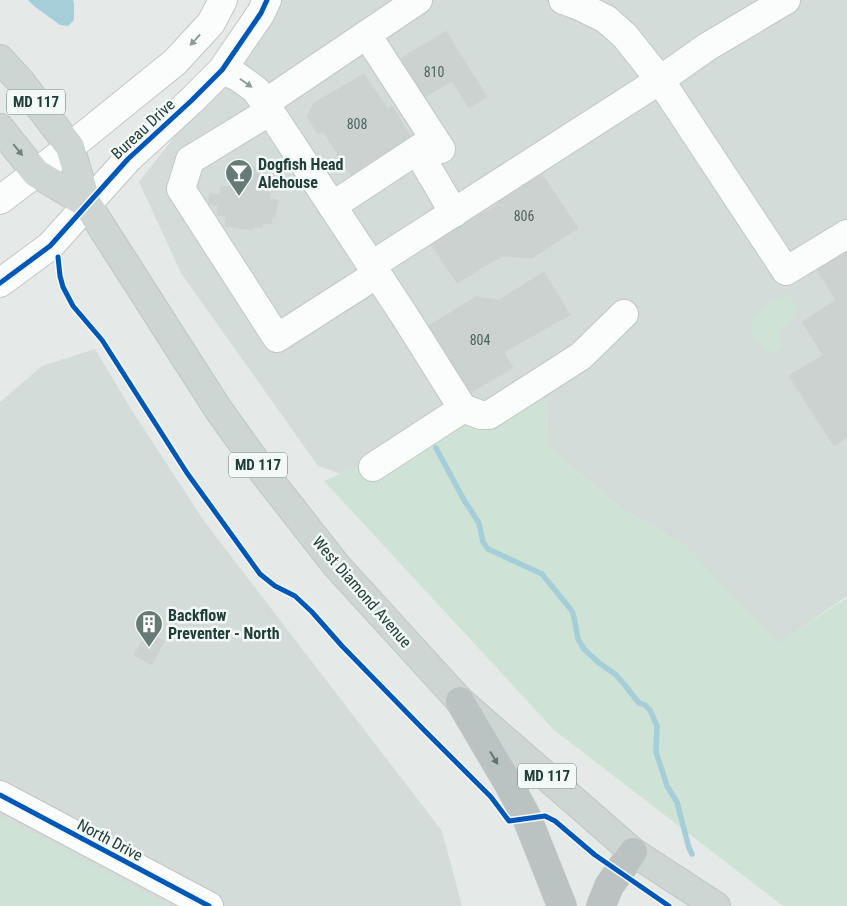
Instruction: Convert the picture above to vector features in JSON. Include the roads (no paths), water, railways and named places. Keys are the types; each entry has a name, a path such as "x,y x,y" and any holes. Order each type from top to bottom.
{"highway":[{"path":"460,701 510,786 526,818 562,906"},
{"path":"601,906 609,886 633,852"}],"main road":[{"name":"West Diamond Avenue","path":"0,59 21,82 70,147 87,204 218,409 264,473 336,565 460,701 633,852 716,906"},
{"name":"West Diamond Avenue","path":"0,128 36,173 87,204"}],"street":[{"name":"Bureau Drive","path":"0,200 70,147 175,62 211,23 223,0"},
{"name":"Bureau Drive","path":"0,283 50,246 128,158 222,70 267,0"},
{"path":"418,0 190,160 181,189 277,338 454,213 660,80 706,47 786,0"},
{"path":"563,0 606,19 625,36 660,80 786,271 847,234"},
{"path":"367,35 431,146 454,213"},
{"path":"222,70 238,76 256,90 375,270 462,408 480,415 489,414 581,356 624,314"},
{"path":"332,206 431,146"},
{"path":"373,467 462,408"},
{"name":"North Drive","path":"0,795 209,906"}],"water":[{"path":"28,0 73,0 74,20 68,26 60,25"}],"waterway":[{"path":"436,448 464,500 479,523 483,542 488,549 542,574 572,611 578,639 584,649 615,674 639,703 645,705 650,710 657,726 656,752 667,786 677,802 692,854"}],"place":[{"name":"Dogfish Head Alehouse","path":"239,197"},
{"name":"Backflow Preventer - North","path":"149,648"}]}
